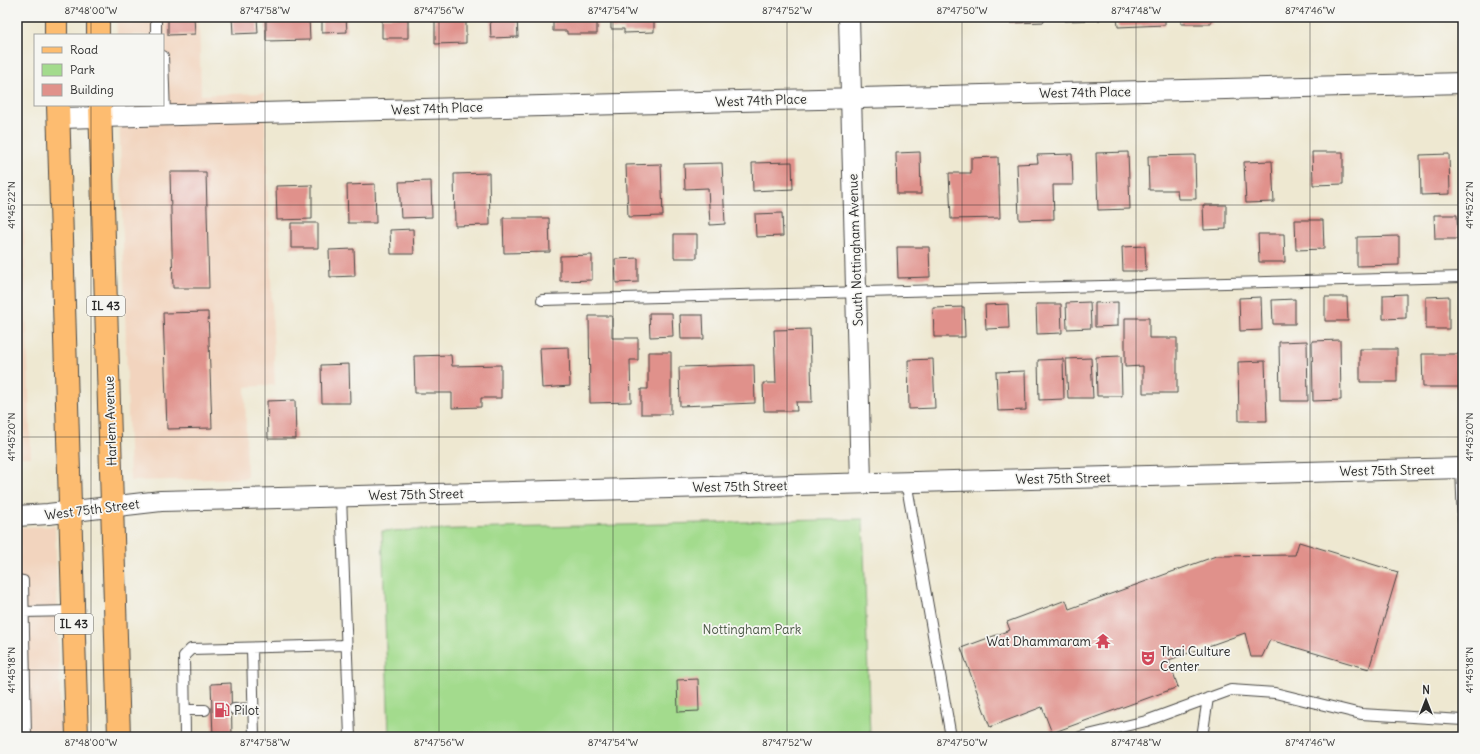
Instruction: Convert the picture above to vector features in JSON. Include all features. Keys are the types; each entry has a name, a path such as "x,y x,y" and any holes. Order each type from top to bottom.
{"main road":[{"path":"56,17 56,34"},
{"path":"98,17 98,34"},
{"name":"Harlem Avenue","path":"101,111 119,737"},
{"name":"IL 43","path":"59,112 77,737"}],"street":[{"name":"South Nottingham Avenue","path":"848,17 861,483"},
{"name":"West 74th Place","path":"59,112 101,111 165,116 1463,83"},
{"name":"West 75th Street","path":"17,516 70,512 161,501 1462,468"}],"lane":[{"path":"156,17 156,34"},
{"path":"164,86 165,116"},
{"path":"542,300 1463,277"},
{"path":"1462,468 1463,519"},
{"path":"906,481 951,737"},
{"path":"341,496 350,737"},
{"path":"17,580 22,581 24,612 26,737"},
{"path":"24,612 73,611"},
{"path":"185,737 184,656 191,649 347,645"},
{"path":"252,648 254,737"},
{"path":"1080,737 1146,721 1230,690 1275,693 1361,714 1463,720"},
{"path":"1202,737 1208,698"},
{"path":"234,709 253,708"},
{"path":"185,710 205,710"}],"shaded area":[{"path":"17,17 31,457 17,457"},
{"path":"116,17 199,17 201,95 264,93 275,385 245,387 247,478 130,481 119,106 164,106 164,34 117,34"},
{"path":"55,526 61,737 17,737 17,527"}],"green space":[{"name":"Nottingham Park","path":"863,519 870,737 389,737 382,531"}],"building":[{"path":"168,17 194,17 195,34 168,35"},
{"path":"232,17 257,17 258,33 233,34"},
{"path":"266,17 309,17 310,40 266,41"},
{"path":"322,17 346,17 347,32 322,33"},
{"path":"382,17 408,17 408,38 382,38"},
{"path":"435,17 466,17 466,43 435,44"},
{"path":"490,17 517,17 518,37 491,38"},
{"path":"553,17 597,17 597,34 567,34 567,31 553,31"},
{"path":"611,17 654,17 654,32 624,33 624,29 611,29"},
{"path":"1010,17 1044,17 1044,22 1010,23"},
{"path":"1065,17 1100,17 1100,20 1065,21"},
{"path":"1117,17 1165,17 1165,25 1118,27"},
{"path":"1181,17 1211,17 1211,24 1181,24"},
{"path":"920,152 921,194 897,194 896,153"},
{"path":"1128,152 1130,209 1098,210 1096,153"},
{"path":"1312,152 1343,152 1343,184 1313,185"},
{"path":"1072,154 1073,185 1053,185 1054,219 1019,220 1017,164 1038,163 1037,155"},
{"path":"1449,154 1450,194 1421,195 1420,155"},
{"path":"1195,155 1196,199 1178,199 1177,190 1149,190 1148,156"},
{"path":"998,157 1000,218 951,219 949,173 971,173 971,158"},
{"path":"1272,161 1274,202 1246,203 1244,162"},
{"path":"792,162 793,189 753,191 752,163"},
{"path":"722,163 725,224 710,225 708,188 685,189 684,164"},
{"path":"661,164 663,216 628,217 626,165"},
{"path":"170,172 206,172 209,288 173,288"},
{"path":"489,173 490,225 455,226 454,174"},
{"path":"431,181 432,217 401,218 399,182"},
{"path":"375,184 376,223 348,223 347,185"},
{"path":"312,185 312,219 277,220 276,186"},
{"path":"1203,205 1226,205 1226,229 1204,230"},
{"path":"782,213 783,236 756,237 755,214"},
{"path":"1434,215 1457,215 1458,239 1435,239"},
{"path":"503,218 549,218 550,252 504,253"},
{"path":"1295,220 1323,220 1324,249 1296,250"},
{"path":"291,223 318,223 318,248 291,248"},
{"path":"413,229 414,254 391,254 390,230"},
{"path":"674,234 697,234 697,258 674,258"},
{"path":"1258,234 1284,234 1285,262 1259,262"},
{"path":"1399,236 1399,265 1357,266 1357,237"},
{"path":"1145,246 1146,271 1123,271 1122,247"},
{"path":"897,247 929,247 930,277 898,278"},
{"path":"354,249 355,276 330,277 329,250"},
{"path":"592,255 592,280 560,281 560,256"},
{"path":"638,258 638,282 616,283 615,259"},
{"path":"1406,294 1406,318 1383,319 1383,295"},
{"path":"1449,296 1449,329 1426,329 1426,297"},
{"path":"1261,297 1262,330 1240,331 1239,298"},
{"path":"1325,297 1347,297 1348,321 1325,321"},
{"path":"1295,299 1295,324 1273,324 1272,300"},
{"path":"1090,302 1091,328 1067,329 1066,303"},
{"path":"1118,302 1118,326 1095,327 1095,303"},
{"path":"1008,304 1009,328 986,329 985,305"},
{"path":"1036,304 1061,304 1062,333 1037,334"},
{"path":"964,307 965,337 934,337 933,308"},
{"path":"208,312 212,428 167,429 163,313"},
{"path":"649,313 672,313 673,336 650,337"},
{"path":"680,315 703,315 704,339 681,339"},
{"path":"589,316 612,316 612,338 638,338 638,360 630,360 631,402 590,403"},
{"path":"1125,318 1149,318 1149,338 1177,338 1177,393 1143,393 1143,366 1125,367"},
{"path":"810,329 812,402 796,402 797,411 764,411 763,383 776,383 774,330"},
{"path":"1340,340 1341,400 1313,401 1312,341"},
{"path":"1307,341 1308,401 1280,401 1279,342"},
{"path":"569,347 570,386 542,388 540,348"},
{"path":"1360,349 1397,349 1397,382 1360,382"},
{"path":"648,352 671,352 671,414 641,414 641,389 648,389"},
{"path":"1422,354 1460,354 1460,387 1423,387"},
{"path":"451,355 452,366 501,365 501,398 481,398 481,407 452,408 452,393 415,393 414,356"},
{"path":"1121,356 1122,396 1097,396 1096,357"},
{"path":"1091,358 1093,398 1068,398 1066,359"},
{"path":"933,359 935,408 909,409 908,360"},
{"path":"1063,359 1064,399 1039,400 1038,360"},
{"path":"1265,361 1267,421 1239,421 1238,362"},
{"path":"349,364 350,403 322,403 321,365"},
{"path":"754,365 755,403 680,406 679,367"},
{"path":"1025,371 1026,410 998,411 996,372"},
{"path":"295,400 296,439 268,439 267,401"},
{"name":"Wat Dhammaram","path":"1299,542 1398,572 1369,669 1270,640 1262,657 1251,657 1245,633 1169,660 1178,687 1052,733 1042,707 990,727 961,648 1010,630 1007,622 1066,600 1069,609 1216,556 1295,555"},
{"path":"698,679 699,711 678,712 677,680"},
{"name":"Pilot","path":"231,683 232,737 213,737 211,684"}],"place":[{"name":"Wat Dhammaram","path":"1103,641"},
{"name":"Thai Culture Center","path":"1148,658"},
{"name":"Pilot","path":"222,710"}]}
